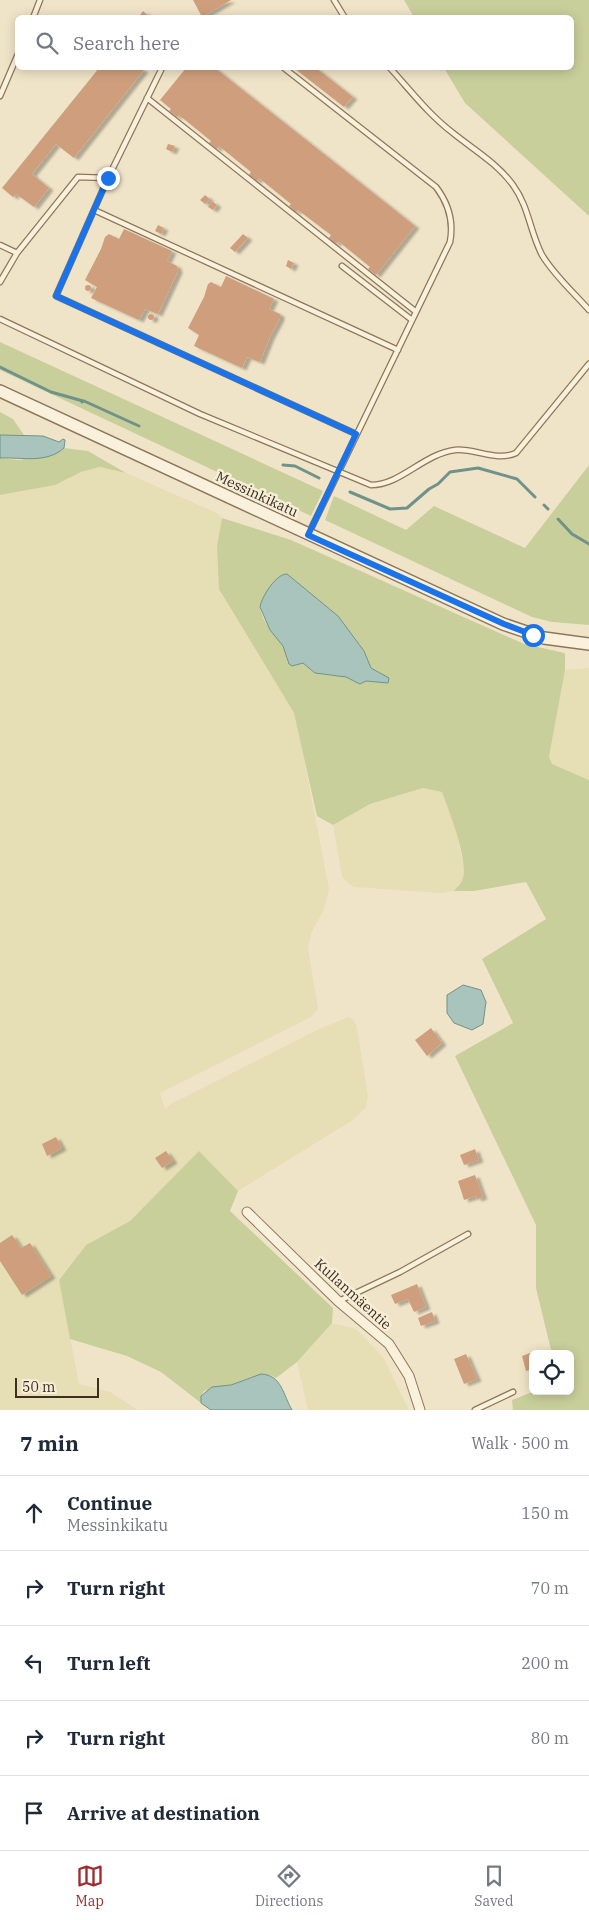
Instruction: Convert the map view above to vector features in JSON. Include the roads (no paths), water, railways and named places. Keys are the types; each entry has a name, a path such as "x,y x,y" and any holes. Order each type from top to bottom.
{"street":[{"name":"Messinkikatu","path":"0,391 510,627 551,640 589,644"},
{"name":"Kullanmäentie","path":"247,1212 338,1301 390,1344 409,1376 420,1410"}],"lane":[{"path":"34,15 40,0"},
{"path":"334,0 344,15"},
{"path":"0,96 15,61"},
{"path":"161,70 108,178 56,296 356,434"},
{"path":"287,70 436,187 445,199 453,225 450,242 308,535"},
{"path":"392,70 429,112 453,133 482,153 512,184 523,200 543,256 589,310"},
{"path":"147,98 415,311"},
{"path":"0,282 17,253 78,177 108,178"},
{"path":"94,210 398,350"},
{"path":"0,245 17,253"},
{"path":"342,266 412,320"},
{"path":"0,319 200,414 364,484 377,485 396,479 432,457 455,450 509,456 522,447 589,364"},
{"path":"338,1301 400,1272 468,1234"},
{"path":"475,1410 513,1392"}],"water":[{"path":"0,435 43,436 59,442 63,439 65,440 64,448 57,453 41,458 0,458"},
{"path":"287,574 338,616 364,651 371,668 389,678 388,683 366,681 360,684 346,677 315,673 303,663 292,666 289,664 283,646 270,630 260,607 270,586 278,578"},
{"path":"463,985 481,990 486,1002 483,1024 472,1030 454,1023 447,1013 447,995"},
{"path":"261,1374 268,1375 278,1382 292,1410 211,1410 201,1403 201,1396 212,1387 231,1385"}],"waterway":[{"path":"0,367 51,392 83,401"},
{"path":"82,402 84,401 139,426"},
{"path":"283,465 295,466 319,478"},
{"path":"350,492 390,509 407,508 450,472 478,468 517,479 535,497"},
{"path":"544,505 548,509"},
{"path":"558,519 572,534 589,544"}]}
